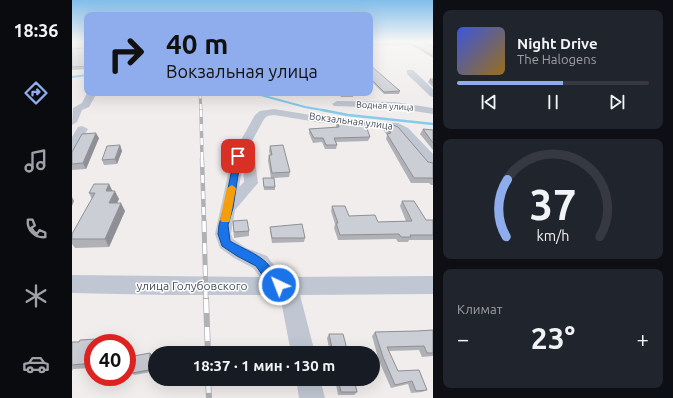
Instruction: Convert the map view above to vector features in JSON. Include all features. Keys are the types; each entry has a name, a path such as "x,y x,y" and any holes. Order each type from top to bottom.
{"street":[{"path":"410,72 433,94"},
{"path":"72,122 75,106 86,105 90,96"},
{"path":"374,96 382,105"},
{"name":"Водная улица","path":"337,104 414,107 433,111"},
{"name":"Вокзальная улица","path":"279,285 260,262 240,253 226,243 223,234 228,208 251,183 249,160 238,156 259,117 268,112 284,113 323,120 384,124 404,130 433,162"},
{"path":"72,147 82,129"},
{"name":"улица Голубовского","path":"72,284 166,286 433,284"},
{"path":"279,285 301,346"},
{"path":"309,386 312,398"}],"building":[{"path":"72,61 84,61 84,66 72,67"},
{"path":"373,68 400,91 384,92 373,81"},
{"path":"337,121 365,123 370,137 334,138 337,145 326,145 323,138 314,138 309,129 339,127"},
{"path":"384,124 398,127 428,162 433,163 433,179 414,178 387,134 391,133"},
{"path":"423,129 433,130 433,143"},
{"path":"96,133 83,163 72,164 72,152 82,134"},
{"path":"120,145 115,159 102,160 107,146"},
{"path":"283,145 290,172 272,173 269,155 272,155 270,146"},
{"path":"263,178 274,178 275,187 264,187"},
{"path":"94,184 109,184 106,191 115,191 109,203 121,203 105,239 72,239 72,234 95,193 89,193"},
{"path":"402,201 414,201 426,220 433,220 433,235 410,235 411,237 401,237 399,234 340,235 336,223 338,223 332,206 345,206 349,216 375,215 378,222 412,221"},
{"path":"247,220 249,231 234,232 233,221"},
{"path":"302,224 305,238 272,238 270,227"},
{"path":"433,330 433,353 427,353 424,346 387,347 398,371 419,370 427,390 416,391 412,381 395,385 383,357 375,332"},
{"path":"329,334 343,334 346,346 332,346"},
{"path":"80,340 84,340 84,364 72,365 72,342 79,342"},
{"path":"148,353 148,370 136,372 136,356"},
{"path":"340,386 356,386 357,392 341,392"}],"waterway":[{"path":"72,77 84,75"},
{"path":"264,96 305,107 328,111"},
{"path":"322,110 348,115 433,124"}],"railway":[{"path":"200,96 201,111"},
{"path":"201,110 202,160"},
{"path":"202,159 204,222"},
{"path":"204,221 206,300"},
{"path":"206,299 208,346"},
{"path":"208,386 209,398"}],"slow traffic":[{"path":"225,220 232,188"}],"route":[{"path":"238,156 223,234 226,243 230,247 260,262 269,274 271,285 279,285"}]}
